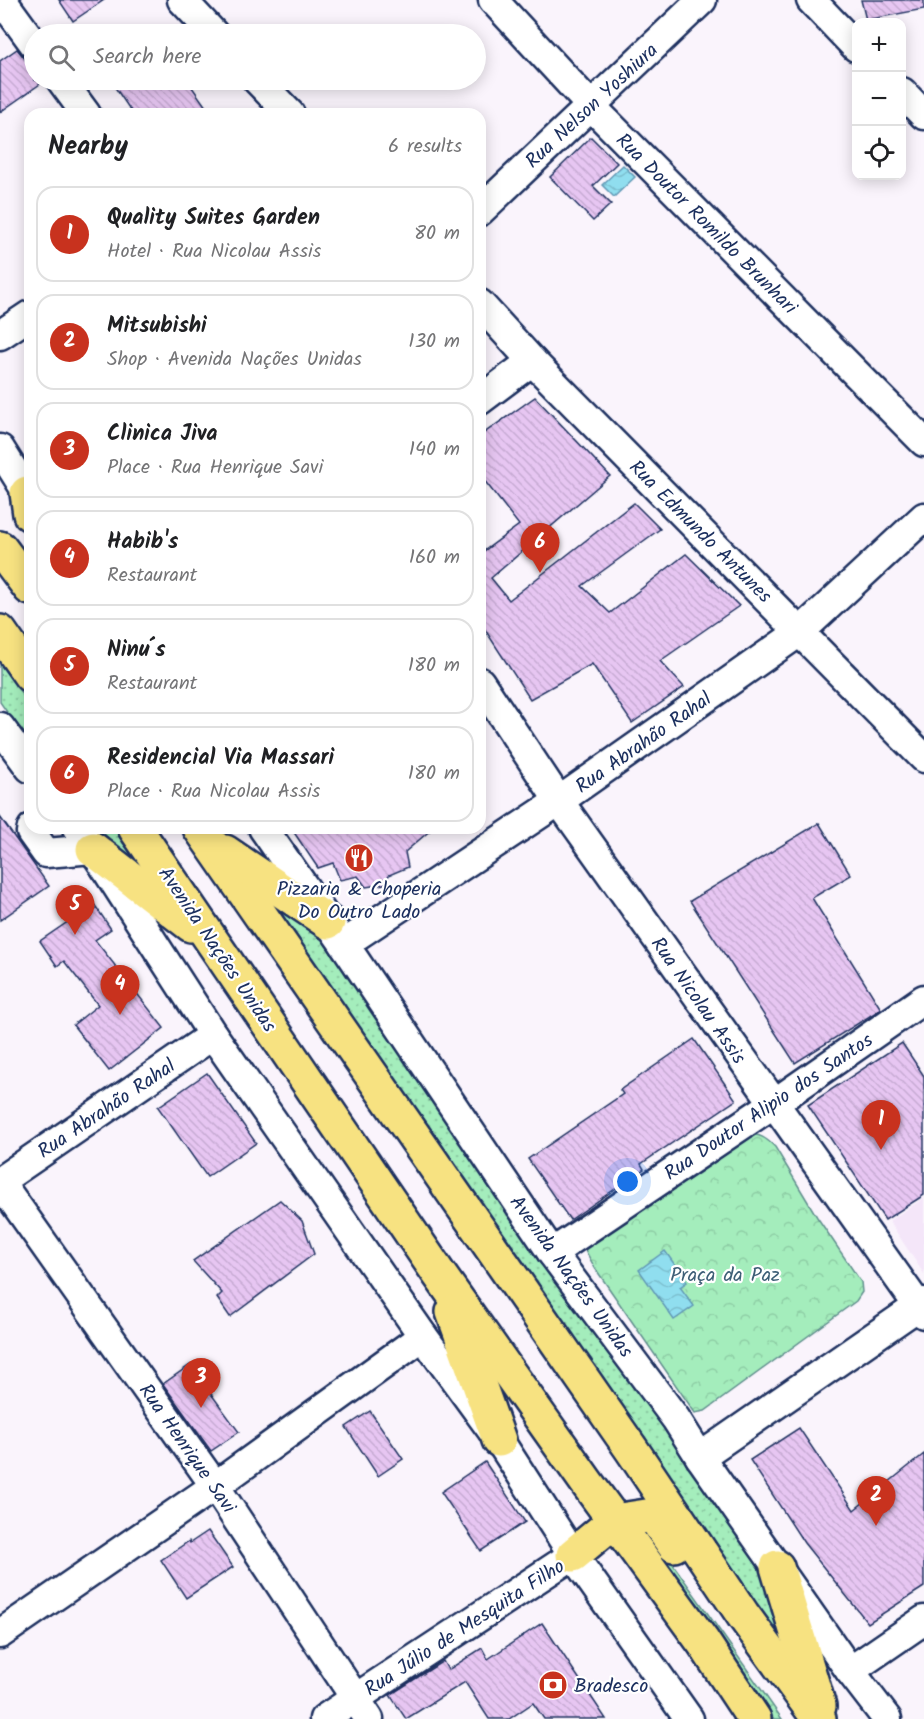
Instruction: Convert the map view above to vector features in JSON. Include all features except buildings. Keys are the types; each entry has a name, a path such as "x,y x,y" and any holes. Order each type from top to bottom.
{"main road":[{"path":"0,548 24,580"},
{"name":"Avenida Nações Unidas","path":"139,834 440,1274 614,1521 703,1642 754,1719"},
{"path":"204,834 336,933"},
{"path":"204,834 632,1450 742,1615 821,1719"},
{"path":"85,838 217,946"},
{"path":"440,1274 499,1440"},
{"path":"573,1555 614,1521 653,1515 720,1612 742,1615"},
{"path":"777,1567 821,1719"}],"street":[{"path":"2,0 24,30"},
{"path":"182,0 205,24"},
{"name":"Rua Doutor Romildo Brunhari","path":"493,0 591,106 924,442"},
{"name":"Rua Nelson Yoshiura","path":"486,205 702,0"},
{"path":"811,0 852,42"},
{"path":"68,90 82,108"},
{"path":"267,90 284,108"},
{"path":"906,96 924,115"},
{"name":"Rua Edmundo Antunes","path":"486,311 532,361 924,758"},
{"path":"0,335 24,319"},
{"path":"486,396 532,361"},
{"path":"0,449 24,492"},
{"name":"Rua Abrahão Rahal","path":"336,933 559,801 801,631 924,517"},
{"name":"Rua Nicolau Assis","path":"486,691 559,801 773,1104 922,1307"},
{"path":"1,731 24,760"},
{"path":"32,834 46,853 85,838 213,1035 423,1336 499,1440 573,1555 689,1719"},
{"name":"Avenida Nações Unidas","path":"267,834 552,1252 676,1419 700,1457 850,1671 887,1719"},
{"name":"Rua Doutor Alipio dos Santos","path":"552,1252 773,1104 924,999"},
{"name":"Rua Abrahão Rahal","path":"0,1181 213,1035"},
{"name":"Rua Henrique Savi","path":"0,1181 215,1486 362,1708"},
{"path":"700,1457 922,1307"},
{"path":"0,1634 215,1486 423,1336"},
{"name":"Rua Júlio de Mesquita Filho","path":"324,1719 362,1708 573,1555"},
{"path":"850,1671 924,1620"}],"shaded area":[{"path":"924,1198 924,1274 889,1221"}],"green space":[{"path":"0,664 24,697 24,736 0,702"},
{"path":"104,834 124,834 142,862 135,864"},
{"path":"267,898 317,932 758,1563 773,1587 784,1637 780,1638 749,1597"},
{"name":"Praça da Paz","path":"747,1134 762,1137 775,1147 817,1217 861,1282 862,1292 856,1301 705,1411 695,1413 595,1268 584,1248 627,1214 631,1218 711,1165 707,1157"},
{"path":"642,1531 651,1533 782,1719 774,1719"}],"water":[{"path":"623,165 635,177 614,197 602,185"},
{"path":"665,1251 687,1282 680,1287 694,1306 674,1320 639,1270"}],"place":[{"name":"Residencial Via Massari","path":"540,573"},
{"name":"Pizzaria & Choperia Do Outro Lado","path":"359,858"},
{"name":"Ninu´s","path":"75,935"},
{"name":"Habib's","path":"120,1015"},
{"name":"Quality Suites Garden","path":"881,1150"},
{"name":"Clinica Jiva","path":"201,1408"},
{"name":"Mitsubishi","path":"876,1526"},
{"name":"Bradesco","path":"553,1685"}]}
